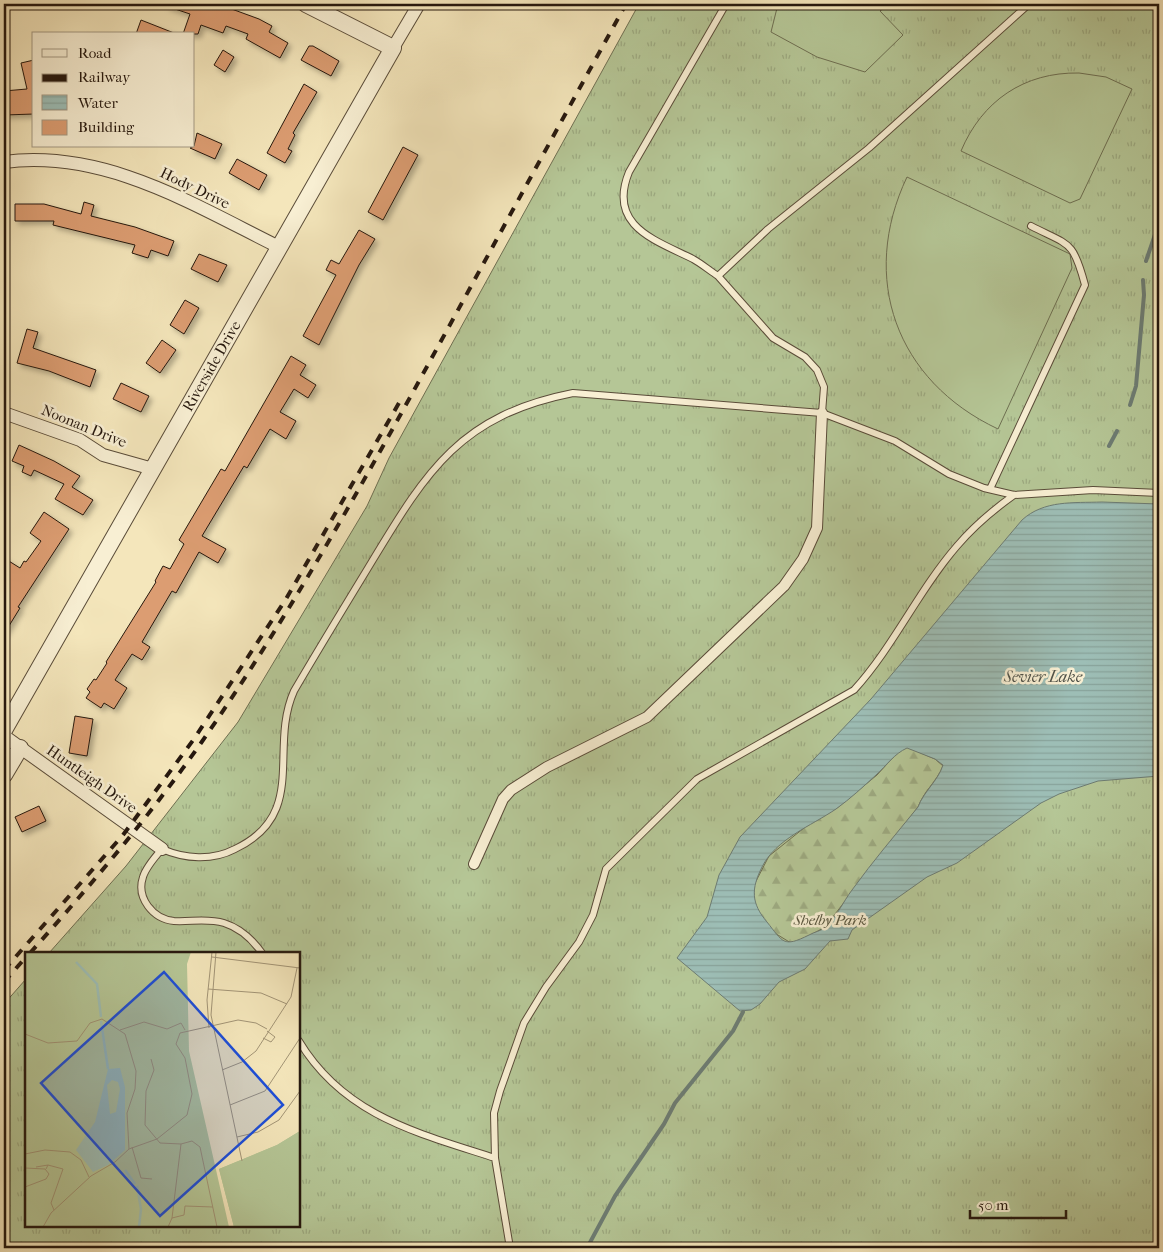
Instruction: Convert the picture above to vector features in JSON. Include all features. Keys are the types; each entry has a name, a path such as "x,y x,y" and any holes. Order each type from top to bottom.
{"street":[{"path":"306,4 393,48"},
{"name":"Riverside Drive","path":"4,730 419,4"},
{"name":"Hody Drive","path":"4,162 29,159 116,171 152,185 279,247"},
{"name":"Noonan Drive","path":"4,413 80,440 103,455 153,469"},
{"path":"474,864 503,799 511,790 547,767 647,717 772,598 794,573 807,551 817,528 822,413"},
{"name":"Huntleigh Drive","path":"4,736 162,848"},
{"path":"4,775 20,748"}],"lane":[{"path":"726,4 629,172 624,194 629,217 644,235 694,260 718,276 773,338 805,357 814,366 824,387 822,413"},
{"path":"718,276 768,229 870,148 1029,4"},
{"path":"990,489 1085,285 1078,258 1072,247 1031,226"},
{"path":"261,952 252,941 232,926 216,921 169,920 151,910 142,895 142,884 146,871 162,848 181,856 212,857 241,847 265,827 276,810 283,790 284,723 294,691 420,484 437,464 476,430 522,406 573,393 822,413 895,442 949,474 990,489 1014,495 1093,490 1159,493"},
{"path":"510,1248 495,1158 494,1113 515,1046 534,1005 579,942 593,915 606,869 697,778 854,690 873,670 956,547 993,510 1014,495"},
{"path":"300,1043 316,1067 357,1104 383,1118 414,1131 495,1158"}],"green space":[{"name":"Shelby Park","path":"639,4 1159,4 1159,1248 4,1248 4,1004 25,980 25,1227 300,1227 300,952 50,952 126,866 238,722 367,506 389,458"},
{"path":"778,4 889,4 880,11 903,35 865,72 817,57 771,32"},
{"path":"1079,73 1106,77 1132,89 1080,199 1070,203 961,151 970,133 981,118 993,104 1007,93 1023,84 1040,78 1059,74"},
{"path":"907,177 1070,254 1072,268 998,429 963,409 934,384 912,355 896,323 888,288 887,252 893,215"},
{"path":"907,747 935,759 943,766 918,807 825,927 800,941 791,943 773,932 755,907 754,896 754,885 769,856 809,824 837,808 877,775 898,752"}],"water":[{"name":"Sevier Lake","path":"1102,502 1159,504 1159,776 1098,781 1059,794 1041,803 957,863 927,877 852,930 848,939 830,941 805,969 779,982 760,1004 751,1010 740,1011 677,958 707,917 719,875 740,837 871,699 1022,520 1049,506","holes":["907,748 935,759 943,765 938,776 918,807 860,879 830,923 822,930 794,941 784,941 780,938 762,915 754,896 758,875 768,857 785,841 836,809 902,750"]}],"building":[{"path":"166,4 218,4 259,19 272,26 269,32 288,43 280,58 246,39 248,34 226,26 223,33 201,25 198,34 195,34 195,32 184,32 190,14 166,6"},
{"path":"141,20 171,32 137,32"},
{"path":"309,46 313,46 339,61 331,76 301,60"},
{"path":"223,50 234,57 225,72 214,65"},
{"path":"32,60 32,114 4,115 4,91 27,89 21,63"},
{"path":"304,84 317,92 293,133 295,135 288,149 292,151 285,163 267,153"},
{"path":"197,133 222,144 215,159 190,148 195,148"},
{"path":"403,147 418,155 383,220 368,212"},
{"path":"237,159 267,175 259,190 229,173"},
{"path":"84,202 94,205 91,216 135,227 174,241 168,256 151,250 148,258 132,253 135,245 53,225 54,221 15,221 15,204 44,204 81,214"},
{"path":"359,230 375,239 359,265 319,345 303,336 336,275 326,270 331,260 339,264"},
{"path":"199,254 227,265 218,282 191,269"},
{"path":"185,300 199,308 184,334 170,325"},
{"path":"27,329 38,332 33,348 96,370 90,387 49,371 17,363"},
{"path":"162,340 176,350 160,373 146,363"},
{"path":"291,356 306,365 300,375 316,385 308,398 294,389 280,412 296,421 286,439 270,429 247,468 244,466 202,536 226,549 218,563 199,552 176,593 172,591 142,642 150,647 142,660 132,654 115,680 127,688 114,709 104,703 101,708 86,698 90,692 87,689 94,679 96,680 107,663 156,582 163,566 170,569 184,544 179,540 221,469 225,471"},
{"path":"121,383 149,396 141,412 113,399"},
{"path":"19,445 54,461 80,476 72,487 93,500 83,515 55,499 64,484 34,470 31,476 22,472 24,466 12,461"},
{"path":"44,512 69,529 18,607 20,608 4,634 4,558 20,568 24,561 26,562 41,541 30,533"},
{"path":"75,716 93,719 87,756 69,753"},
{"path":"39,806 46,821 22,832 15,817"}],"waterway":[{"path":"1146,261 1159,223"},
{"path":"1130,405 1136,386 1144,295 1143,280"},
{"path":"1109,446 1117,431"},
{"path":"587,1248 615,1196 664,1124 675,1103 733,1031 743,1012"}],"railway":[{"path":"31,952 97,877 161,798 236,692 269,640 363,482 626,4"},
{"path":"4,970 123,835 194,739 286,599 403,396"},
{"path":"4,982 25,958"}]}
